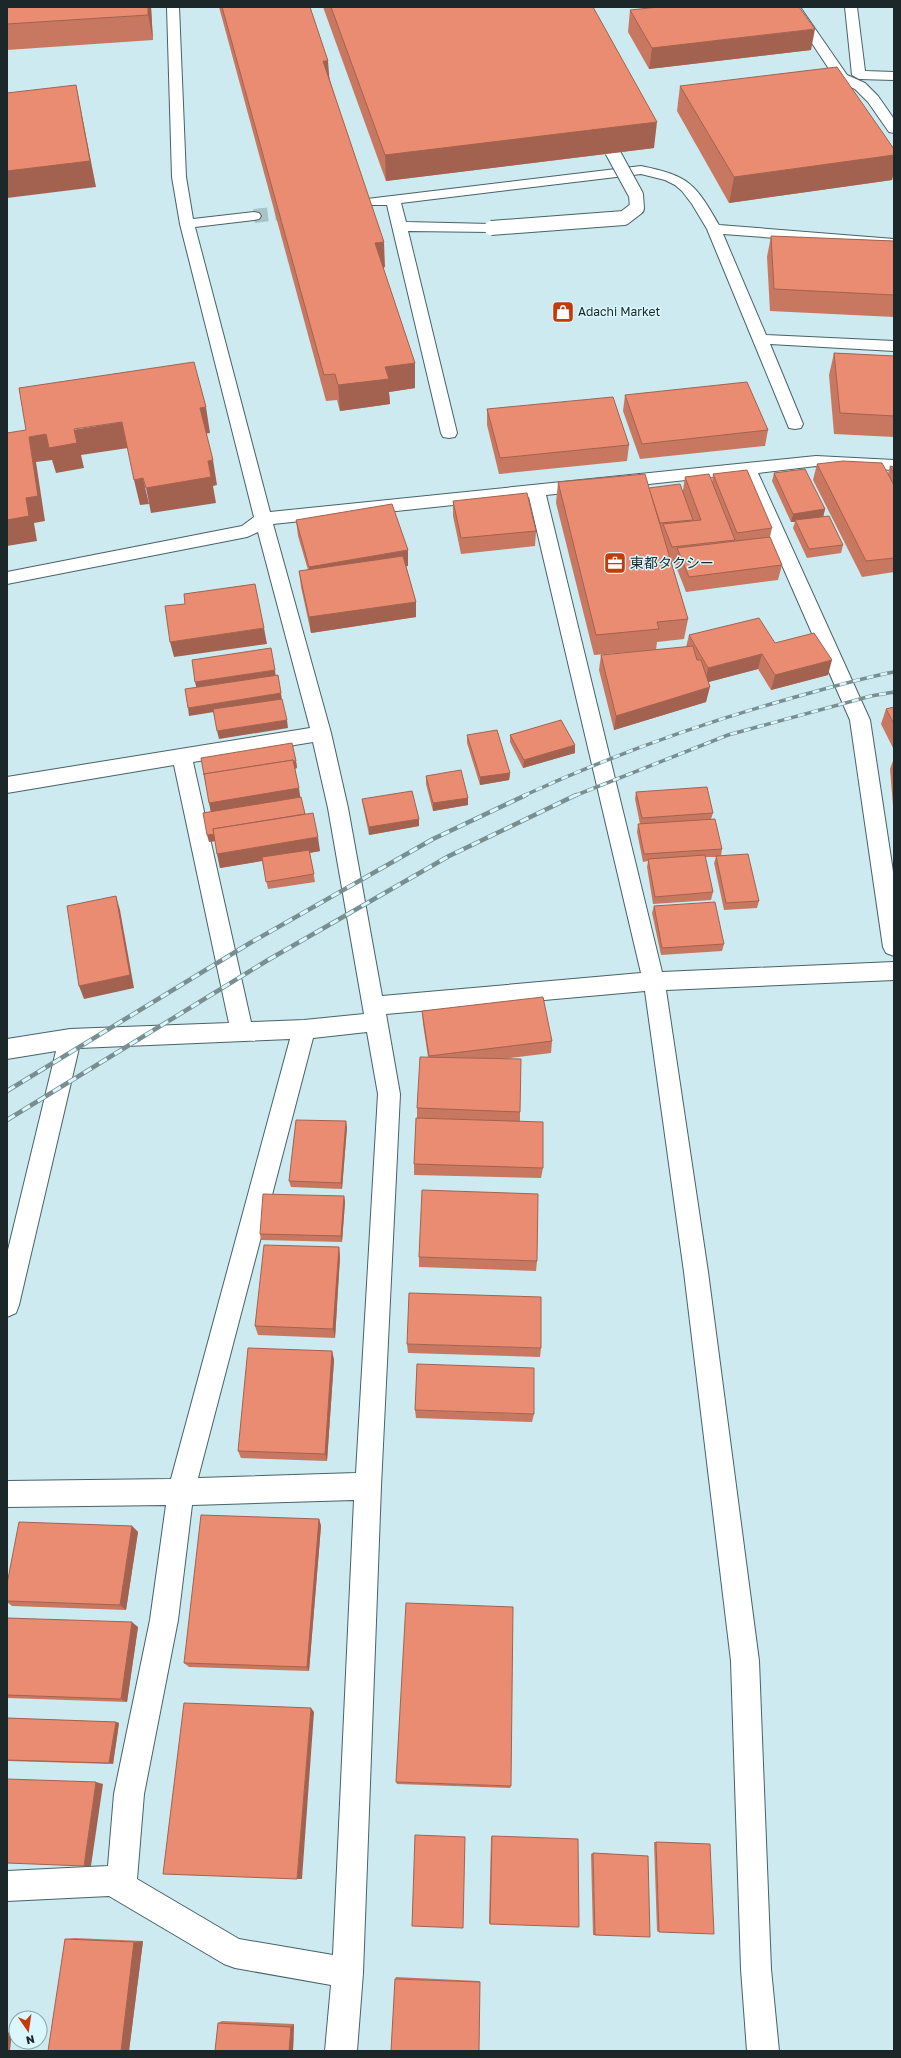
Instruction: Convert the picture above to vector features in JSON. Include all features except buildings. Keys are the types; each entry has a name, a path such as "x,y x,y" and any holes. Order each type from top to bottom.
{"street":[{"path":"173,7 179,176 187,224 263,518 321,733 338,808 389,1094 368,1486 348,1973 341,2051"},
{"path":"794,7 842,78 860,80 894,76"},
{"path":"851,7 860,80 894,129"},
{"path":"398,226 491,228 624,218 637,208 636,195 612,151"},
{"path":"372,202 641,170 664,174 680,181 692,191 714,229 795,424"},
{"path":"393,200 398,226 449,433"},
{"path":"187,224 254,216"},
{"path":"714,229 894,243"},
{"path":"760,339 894,346"},
{"path":"7,578 247,531 263,518 816,461 894,465"},
{"path":"748,468 860,720 894,947"},
{"path":"536,490 654,981 696,1272 744,1661 756,1970 763,2051"},
{"path":"7,785 321,733"},
{"path":"182,756 242,1032"},
{"path":"7,1049 70,1039 304,1029 375,1014 654,981 894,971"},
{"path":"121,1886 129,1794 164,1620 181,1492 304,1029"},
{"path":"7,1304 70,1039"},
{"path":"7,1494 181,1492 368,1486"},
{"path":"7,1886 112,1881 235,1952 348,1973"}],"tunnel":[{"path":"254,216 305,210"}],"railway":[{"path":"523,796 587,768 685,731 785,700 853,681 894,672"},
{"path":"574,796 728,735 871,696 894,692"},
{"path":"7,1091 250,943 433,839 526,795"},
{"path":"7,1120 268,960 449,856 576,795"}],"place":[{"name":"Adachi Market","path":"563,312"},
{"name":"東都タクシー","path":"615,563"}]}
